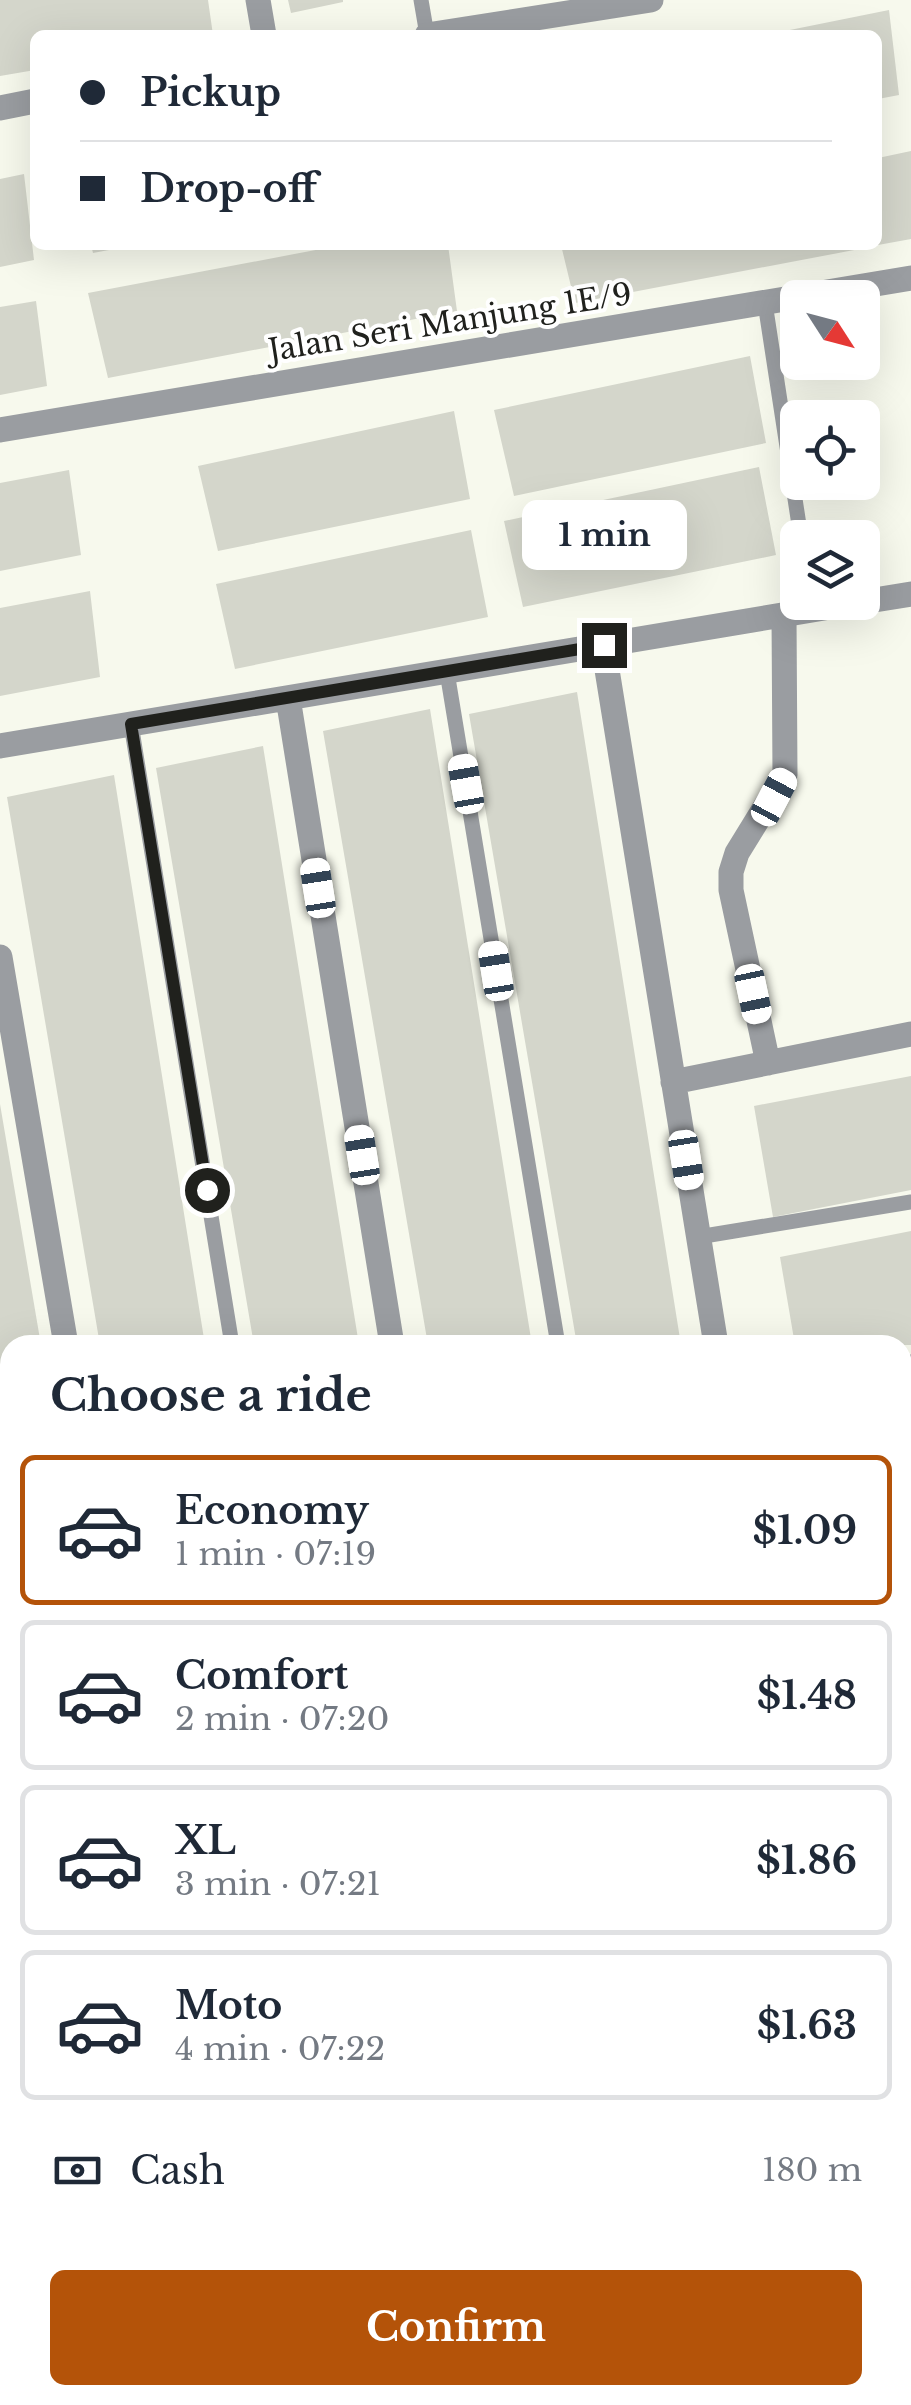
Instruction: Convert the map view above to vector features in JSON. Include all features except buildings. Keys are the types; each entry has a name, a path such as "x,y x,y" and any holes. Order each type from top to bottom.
{"street":[{"path":"258,0 263,30"},
{"path":"454,30 587,5 651,0"},
{"path":"0,108 30,103"},
{"name":"Jalan Seri Manjung 1E/9","path":"0,430 911,278"},
{"path":"880,599 911,594"},
{"path":"0,746 780,616"},
{"path":"768,1063 731,890 731,872 737,853 785,775 784,620"},
{"path":"604,645 714,1335"},
{"path":"288,698 390,1335"},
{"path":"0,957 64,1335"},
{"path":"674,1082 911,1034"}],"lane":[{"path":"422,0 426,30"},
{"path":"765,303 799,520"},
{"path":"447,672 556,1335"},
{"path":"131,724 230,1335"},
{"path":"698,1237 911,1202"}],"route":[{"path":"207,1190 131,724 604,645"}]}
